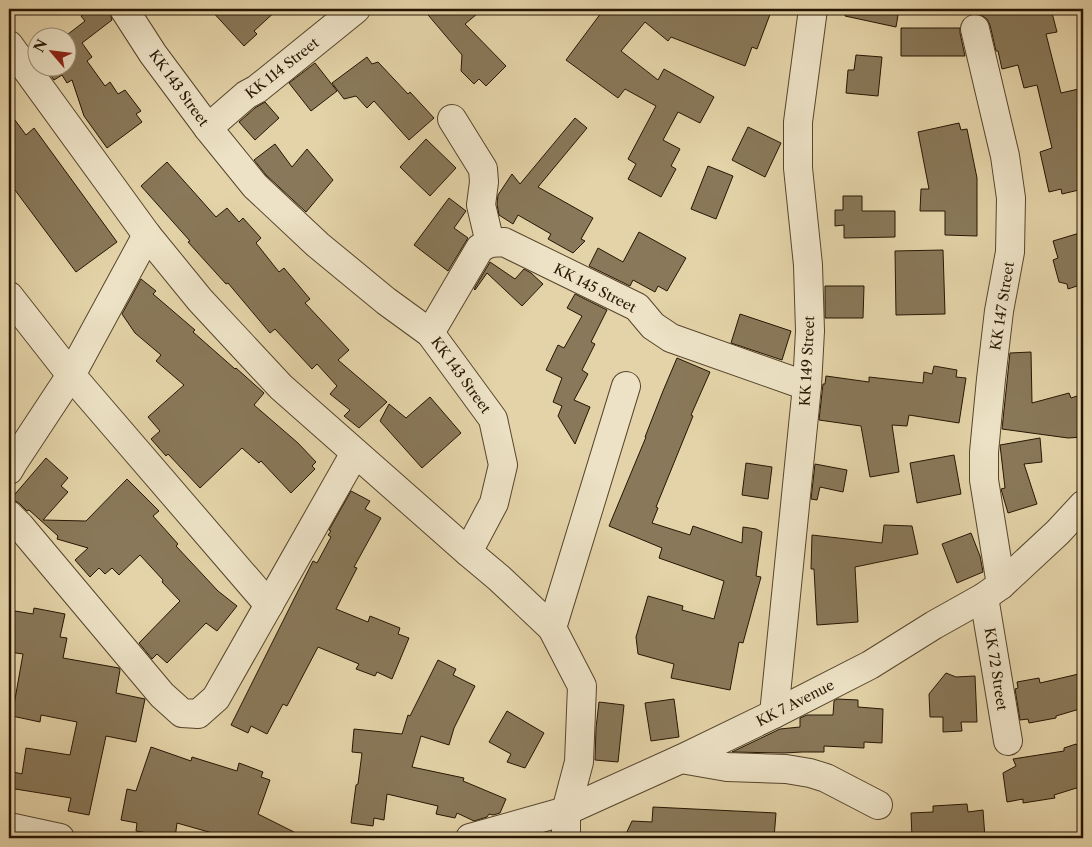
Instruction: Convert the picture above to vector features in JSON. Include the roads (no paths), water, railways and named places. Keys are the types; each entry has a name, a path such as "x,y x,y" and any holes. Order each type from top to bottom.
{"street":[{"name":"KK 143 Street","path":"124,9 153,54 208,128 255,186 318,245 386,302 430,333 493,420 504,464 494,503 468,552"},
{"name":"KK 114 Street","path":"208,128 246,95 257,89 354,9"},
{"name":"KK 149 Street","path":"774,714 807,386 810,331 808,265 798,168 798,122 813,9"},
{"name":"KK 147 Street","path":"975,30 1005,156 1010,198 1010,252 999,311 984,452 984,480 993,591"},
{"path":"9,45 147,235 200,300 280,386 499,578 552,628 582,686 579,762 566,811 566,838"},
{"path":"430,333 480,248 490,243 481,205 484,182 483,169 452,119"},
{"path":"9,470 12,462 71,376 147,235"},
{"name":"KK 145 Street","path":"490,243 504,242 637,308 653,326 671,338 807,386"},
{"path":"9,296 71,376 269,605"},
{"path":"552,628 626,386"},
{"path":"9,515 162,695 182,713 198,714 216,698 355,453"},
{"name":"KK 7 Avenue","path":"470,838 566,811 681,759 870,665 993,591 1058,532 1083,505"},
{"name":"KK 72 Street","path":"993,591 1008,741"},
{"path":"681,759 727,767 786,768 810,773 826,778 878,805"},
{"path":"13,831 60,838"}]}
